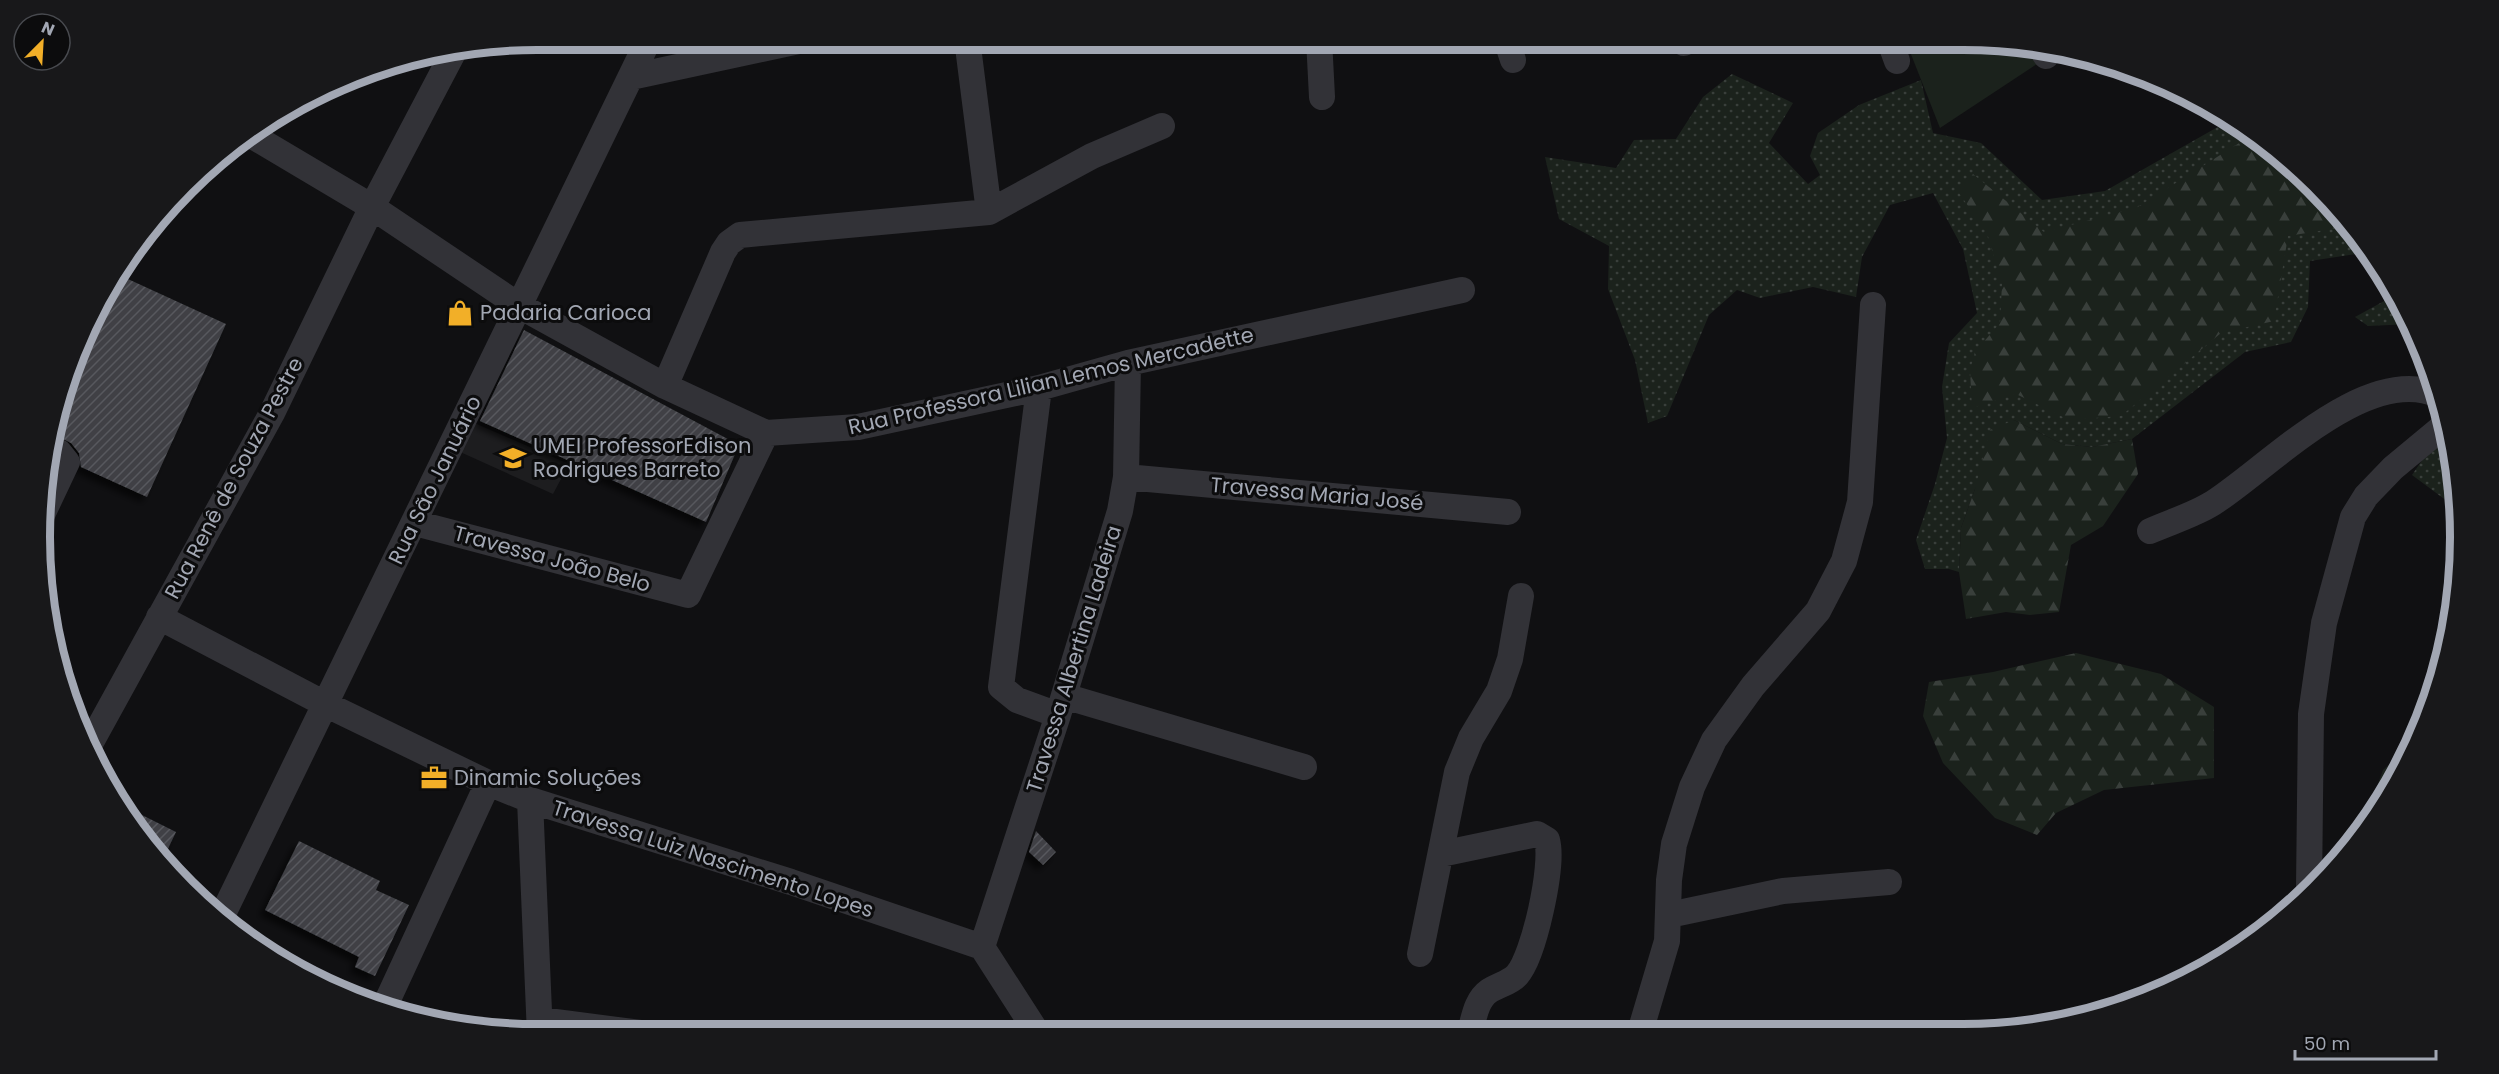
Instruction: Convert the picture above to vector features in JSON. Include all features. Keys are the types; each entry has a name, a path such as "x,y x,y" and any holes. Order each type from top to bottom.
{"street":[{"name":"Rua São Januário","path":"224,911 644,50"},
{"path":"631,77 757,50"},
{"path":"967,50 989,212"},
{"path":"1320,50 1322,97"},
{"name":"Rua Renê de Souza Pestre","path":"93,738 272,413 372,207 451,58"},
{"path":"665,386 718,263 729,243 740,235 989,212 1092,156 1162,126"},
{"name":"Rua Professora Lilian Lemos Mercadette","path":"257,139 372,207 518,305 665,386 766,433 858,427 1040,388 1128,363 1462,290"},
{"path":"1642,1024 1666,941 1669,880 1674,844 1692,787 1714,740 1753,686 1818,610 1844,561 1860,502 1873,305"},
{"name":"Travessa Albertina Ladeira","path":"982,947 1061,705 1120,511 1126,477 1128,363"},
{"path":"1040,388 1001,687 1017,699 1061,705 1304,767"},
{"path":"2150,531 2211,504 2289,444 2342,408 2396,390 2427,390"},
{"path":"2309,880 2311,714 2324,623 2353,517 2366,496 2392,468 2437,431"},
{"name":"Travessa João Belo","path":"415,523 688,595 766,433"},
{"path":"52,494 67,462 57,451"},
{"name":"Travessa Maria José","path":"1126,477 1508,512"},
{"path":"1420,954 1457,772 1471,738 1499,691 1510,659 1521,597"},
{"name":"Travessa Luiz Nascimento Lopes","path":"159,617 325,704 488,783 531,800 791,882 982,947"},
{"path":"387,1001 488,783"},
{"path":"531,800 540,1024"},
{"path":"1441,854 1537,834 1547,840 1550,850 1549,871 1540,914 1523,966 1517,976 1489,991 1482,998 1473,1024"},
{"path":"1669,915 1783,891 1889,882"},
{"path":"982,947 1032,1024"}],"shaded area":[{"name":"UMEI ProfessorEdison Rodrigues Barreto","path":"472,422 569,464 553,494 458,451"}],"green space":[{"path":"1909,50 1994,51 2047,57 1940,128"},
{"path":"1732,74 1793,103 1769,143 1808,184 1820,175 1810,156 1818,133 1859,105 1921,80 1933,133 1981,143 2042,200 2105,191 2222,125 2259,150 2307,192 2358,254 2310,261 2308,307 2291,342 2245,352 2132,439 2092,447 2062,444 2014,420 1975,489 1961,528 1959,572 1949,569 1925,569 1916,540 1935,484 1947,438 1942,387 1949,343 1977,313 1963,249 1933,193 1890,205 1862,257 1856,297 1813,287 1760,298 1737,290 1709,315 1667,416 1648,423 1635,360 1608,289 1609,246 1559,219 1545,157 1616,168 1634,140 1676,139 1703,97"},
{"path":"2244,140 2307,192 2339,228 2288,236 2274,321 2221,333 2121,416 2069,420 2016,394 1972,408 1970,370 1975,352 2000,323 2002,284 1987,233 1959,193 1973,174 2044,232 2136,208"},
{"path":"2387,299 2401,324 2368,326 2355,317"},
{"path":"2014,420 2062,444 2092,447 2132,439 2138,474 2103,526 2071,545 2059,612 2030,615 2006,612 1966,619 1959,572 1961,528 1975,489 1990,430"},
{"path":"2439,440 2448,502 2412,475 2431,447"},
{"path":"2076,653 2161,674 2214,707 2214,778 2104,790 2056,813 2037,835 1995,818 1943,763 1923,716 1929,682 1993,672"},
{"path":"2396,758 2372,800 2383,770"}],"building":[{"path":"125,278 226,324 147,497 81,467 79,453 71,443 60,438 75,380 100,321"},
{"path":"524,330 739,445 706,522 480,421"},
{"path":"134,811 176,832 166,853"},
{"path":"1036,831 1056,852 1043,865 1029,852"},
{"path":"299,841 380,881 376,890 409,905 375,976 355,967 359,957 265,910"}],"place":[{"name":"Padaria Carioca","path":"460,313"},
{"name":"UMEI ProfessorEdison Rodrigues Barreto","path":"513,458"},
{"name":"Dinamic Soluções","path":"434,778"}]}
